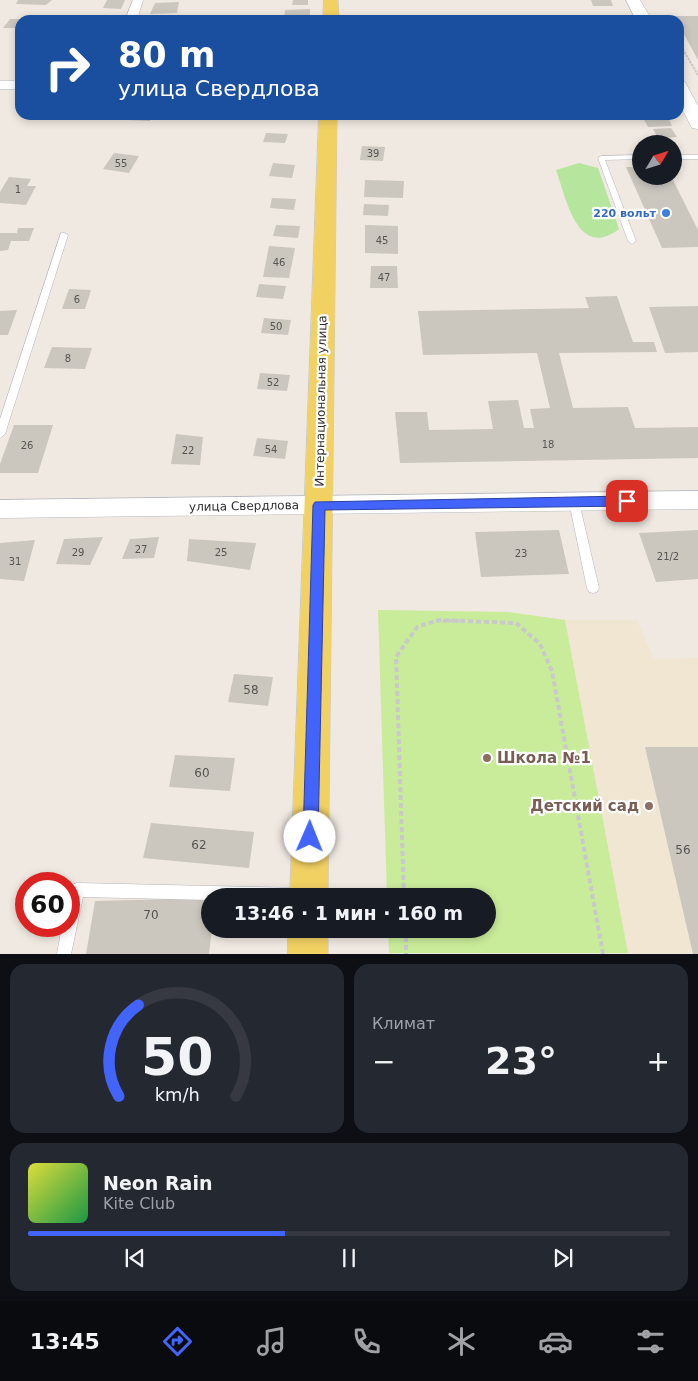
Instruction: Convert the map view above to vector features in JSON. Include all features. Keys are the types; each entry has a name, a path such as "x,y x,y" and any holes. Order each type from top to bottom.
{"main road":[{"path":"331,0 331,15"},
{"path":"633,0 641,15"},
{"path":"684,80 698,79"},
{"path":"684,96 698,124"},
{"name":"Интернациональная улица","path":"309,888 328,120"},
{"name":"Интернациональная улица","path":"308,938 308,954"}],"street":[{"path":"133,15 138,0"},
{"path":"0,85 15,85"},
{"name":"улица Свердлова","path":"0,509 698,500"}],"lane":[{"path":"632,157 601,158 632,241"},
{"path":"682,157 698,157"},
{"path":"0,434 64,236"},
{"path":"574,502 593,588"},
{"path":"64,954 77,890 201,899"}],"path":[{"path":"684,51 698,75"},
{"path":"404,888 396,657 417,627 439,620 516,624 540,644 552,671 603,954"},
{"path":"406,938 406,954"}],"shaded area":[{"name":"Школа №1","path":"378,610 508,612 565,620 637,620 654,659 698,658 698,953 389,953 388,938 496,938 496,888 387,888"}],"green space":[{"path":"579,163 598,168 619,229 605,237 593,237 583,232 569,209 564,195 556,170"},
{"name":"Школа №1","path":"378,610 508,612 565,620 628,953 389,953 388,938 496,938 496,888 387,888"}],"building":[{"path":"18,0 52,0 46,5 16,4"},
{"path":"107,0 125,0 121,9 103,8"},
{"path":"293,0 308,0 308,5 292,5"},
{"path":"591,0 611,0 613,6 593,6"},
{"path":"179,2 177,13 150,14 155,3"},
{"path":"310,9 310,15 284,15 285,10"},
{"path":"684,16 698,16 698,60 684,34"},
{"path":"10,19 15,19 15,28 3,28"},
{"path":"644,120 669,120 672,126 648,127"},
{"path":"671,128 676,135 656,135 653,129"},
{"path":"266,133 288,134 285,143 263,142"},
{"path":"362,146 385,147 383,161 360,160"},
{"path":"114,153 139,156 129,173 103,169"},
{"path":"273,163 295,165 292,178 269,176"},
{"path":"626,167 632,167 632,180"},
{"path":"9,177 31,179 27,186 36,186 26,205 0,203 0,192"},
{"path":"365,180 404,181 403,198 364,197"},
{"path":"634,185 676,185 698,230 698,247 662,248"},
{"path":"272,198 296,199 294,210 270,208"},
{"path":"364,204 389,205 388,216 363,215"},
{"path":"276,225 300,226 298,238 273,236"},
{"path":"365,225 398,226 398,254 365,253"},
{"path":"18,228 34,228 29,241 11,241 8,250 0,251 0,233 17,233"},
{"path":"269,246 295,248 289,278 263,277"},
{"path":"371,266 397,266 398,288 370,288"},
{"path":"259,284 286,286 283,299 256,297"},
{"path":"69,289 91,290 85,309 62,309"},
{"path":"617,296 633,342 654,342 657,352 559,353 573,408 628,407 635,428 698,427 698,458 400,463 395,412 427,412 429,430 493,429 488,401 518,400 524,428 534,428 530,409 550,408 537,353 423,355 418,311 589,308 585,297"},
{"path":"698,306 698,352 665,353 649,307"},
{"path":"17,310 8,335 0,335 0,311"},
{"path":"264,318 291,320 288,335 261,333"},
{"path":"52,347 92,348 85,369 44,368"},
{"path":"260,373 290,375 287,391 257,389"},
{"path":"14,425 53,425 38,473 0,473 0,464"},
{"path":"176,434 203,437 200,465 171,464"},
{"path":"257,438 288,441 285,459 253,456"},
{"path":"559,530 569,574 481,577 475,532"},
{"path":"698,530 698,579 656,582 639,533"},
{"path":"103,537 90,565 56,564 64,539"},
{"path":"159,537 154,558 122,559 130,539"},
{"path":"189,539 256,543 250,570 187,561"},
{"path":"35,540 24,581 0,579 0,543"},
{"path":"234,674 273,677 268,706 228,702"},
{"path":"645,747 698,747 698,954 693,954"},
{"path":"175,755 235,758 230,791 169,787"},
{"path":"151,823 254,832 249,868 143,858"},
{"path":"201,898 201,938 211,938 209,954 86,954 95,901"}],"place":[{"name":"220 вольт","path":"666,213"},
{"name":"Школа №1","path":"487,758"},
{"name":"Детский сад","path":"649,806"}],"route":[{"path":"310,837 319,505 627,501"}]}
